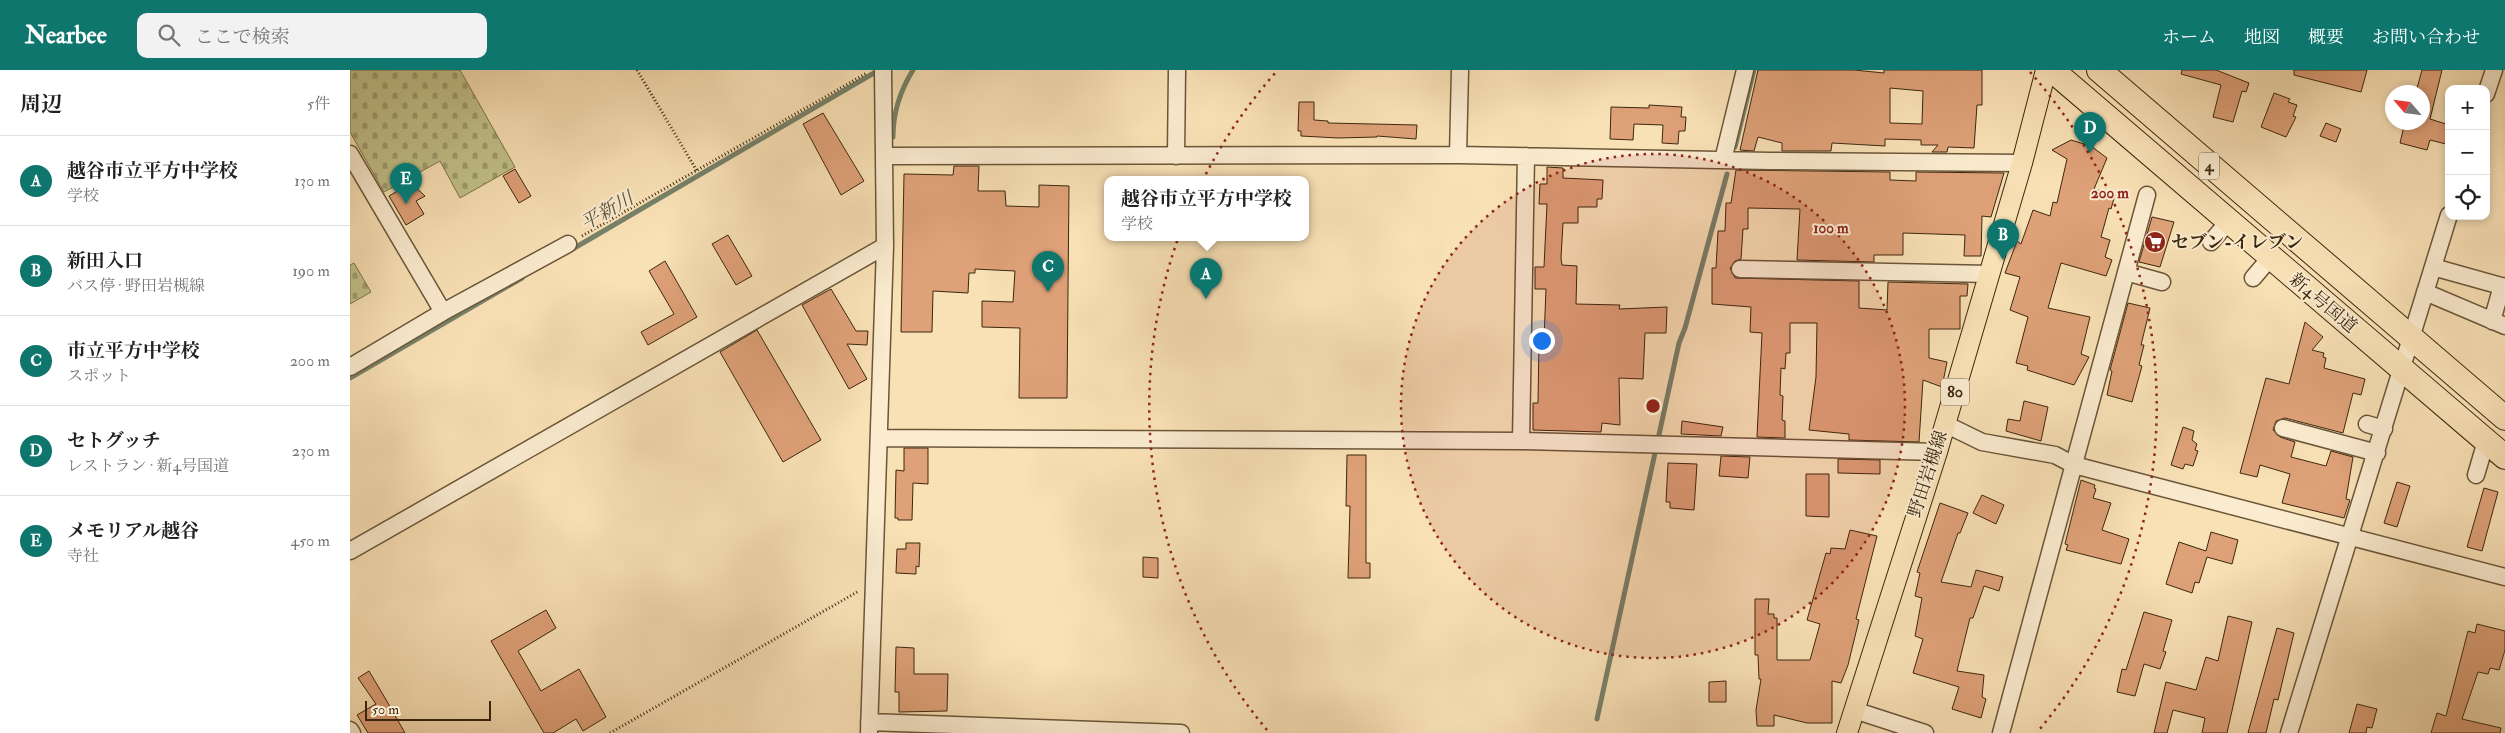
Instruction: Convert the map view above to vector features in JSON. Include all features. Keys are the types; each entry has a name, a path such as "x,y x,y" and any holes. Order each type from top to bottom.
{"highway":[{"name":"新4号国道","path":"2052,70 2505,457"},
{"name":"新4号国道","path":"2099,70 2505,418"}],"main road":[{"name":"野田岩槻線","path":"1847,733 1937,452 2022,163 2046,70"}],"street":[{"path":"1176,156 1177,70"},
{"path":"1458,155 1460,70"},
{"path":"1723,160 1746,70"},
{"path":"2489,85 2494,70"},
{"path":"879,72 885,156 885,246 869,728 1181,733"},
{"path":"350,154 355,173 407,252 443,312"},
{"path":"885,156 1458,155 2022,163"},
{"path":"1521,441 1526,156"},
{"path":"2001,733 2147,194"},
{"path":"2290,733 2448,220"},
{"path":"2211,242 2228,222"},
{"path":"350,367 367,350 402,330 443,312 568,244"},
{"path":"350,552 885,246"},
{"path":"2253,278 2270,258"},
{"path":"2425,292 2498,324 2503,286 2433,267"},
{"path":"1740,269 1990,274"},
{"path":"2126,272 2162,282"},
{"path":"1945,424 1982,442 2055,455 2074,465 2351,536 2452,559 2505,577"},
{"path":"2367,424 2384,430"},
{"path":"2283,428 2377,453"},
{"path":"879,438 1521,441 1937,452"},
{"path":"2476,475 2486,441"},
{"path":"1854,710 1925,733"}],"path":[{"path":"638,70 697,171"},
{"path":"568,244 879,72"},
{"path":"610,733 874,582"}],"green space":[{"path":"350,70 460,70 515,167 460,198 440,161 384,192 350,132"},
{"path":"354,263 371,292 350,304 350,265"}],"building":[{"path":"1758,70 1854,70 1884,73 1884,70 1982,70 1982,105 1977,105 1974,148 1948,147 1947,152 1932,152 1938,145 1921,145 1921,140 1885,139 1885,146 1832,143 1831,151 1782,151 1782,143 1758,137 1754,151 1740,150","holes":["1890,88 1923,91 1922,124 1890,123"]},
{"path":"2182,70 2216,70 2249,83 2246,92 2242,91 2233,122 2213,117 2221,85 2181,74"},
{"path":"2294,70 2367,70 2361,92 2294,75"},
{"path":"2422,70 2442,70 2430,119 2430,85 2418,85"},
{"path":"2274,93 2290,99 2288,102 2297,105 2293,116 2296,117 2286,137 2261,127"},
{"path":"1299,102 1314,102 1314,120 1328,121 1328,123 1417,125 1416,139 1377,136 1338,138 1301,136 1301,131 1298,131"},
{"path":"1649,105 1682,107 1681,117 1686,117 1685,131 1679,131 1678,144 1662,143 1663,125 1634,124 1633,140 1610,139 1611,107 1649,108"},
{"path":"823,113 864,181 841,195 803,124"},
{"path":"2430,119 2445,124 2445,144 2430,140 2427,150 2400,143 2403,130 2430,130"},
{"path":"2326,123 2341,129 2336,142 2320,136"},
{"path":"2071,140 2091,146 2107,158 2094,189 2115,195 2111,209 2109,208 2101,237 2110,240 2105,257 2112,260 2106,276 2061,263 2048,308 2090,317 2081,354 2089,357 2074,385 2027,370 2028,366 2016,363 2028,317 2010,310 2020,277 2005,273 2017,241 2021,244 2033,210 2050,216 2053,202 2057,203 2067,159 2052,150"},
{"path":"954,166 979,166 978,191 1005,191 1006,206 1039,207 1039,185 1069,186 1067,398 1019,398 1020,328 982,327 982,301 1013,302 1015,271 975,269 975,273 969,273 968,293 933,291 932,332 901,332 904,174 953,175"},
{"path":"1547,167 1563,168 1563,178 1603,180 1602,199 1597,199 1597,207 1578,207 1578,223 1563,223 1562,265 1577,266 1576,304 1620,305 1619,309 1667,307 1666,333 1645,333 1643,379 1619,378 1620,425 1602,423 1601,432 1533,430 1533,403 1538,403 1539,339 1544,339 1546,289 1535,289 1535,267 1544,267 1547,204 1539,204 1540,184 1547,184"},
{"path":"515,169 531,196 519,203 503,176"},
{"path":"1736,170 1890,172 1890,180 1916,181 1916,172 2004,173 1991,217 1982,216 1981,256 1964,256 1965,235 1903,233 1903,255 1874,255 1874,262 1797,260 1800,209 1748,208 1748,229 1743,229 1741,259 1735,261 1730,268 1735,278 1859,281 1859,308 1887,310 1888,282 1968,284 1967,296 1960,296 1960,329 1929,329 1929,358 1947,362 1942,387 1923,380 1919,442 1849,440 1849,434 1809,430 1816,377 1817,323 1790,323 1790,353 1786,353 1785,369 1781,368 1780,395 1783,396 1782,420 1785,421 1785,438 1757,437 1762,333 1750,332 1751,307 1712,304 1712,268 1716,268 1718,231 1725,231 1726,203 1731,203"},
{"path":"411,183 425,196 416,201 424,214 406,225 389,196"},
{"path":"2152,217 2174,222 2160,267 2139,262"},
{"path":"728,235 752,276 736,285 712,244"},
{"path":"665,261 697,317 648,345 641,332 674,314 649,271"},
{"path":"831,289 856,331 868,331 867,345 847,344 867,379 849,389 802,305"},
{"path":"2128,303 2150,308 2141,345 2144,345 2139,365 2142,366 2132,402 2107,395 2112,371 2110,370"},
{"path":"2305,322 2323,337 2312,350 2324,353 2323,357 2326,358 2324,368 2365,379 2361,395 2353,393 2343,433 2285,418 2276,421 2273,430 2280,437 2295,442 2291,457 2326,466 2331,451 2353,457 2346,499 2350,500 2344,518 2282,503 2290,474 2260,465 2257,477 2240,473 2266,378 2289,384"},
{"path":"757,330 821,440 783,462 720,352"},
{"path":"2024,401 2048,407 2041,441 2006,431 2008,419 2020,421"},
{"path":"1682,421 1723,427 1721,436 1681,434"},
{"path":"2183,427 2194,431 2192,440 2197,444 2195,450 2198,451 2193,466 2185,464 2183,469 2171,465"},
{"path":"904,448 928,448 928,484 913,483 912,520 898,520 898,518 895,518 896,470 904,471"},
{"path":"1347,455 1366,455 1366,563 1370,563 1370,578 1348,578 1350,506 1346,506"},
{"path":"1721,456 1750,457 1748,478 1719,476"},
{"path":"1838,459 1880,460 1880,474 1838,473"},
{"path":"1668,463 1697,464 1694,510 1670,508 1670,502 1666,502"},
{"path":"1806,474 1829,474 1829,517 1806,516"},
{"path":"2081,480 2095,485 2094,488 2096,489 2093,498 2111,503 2102,530 2129,539 2121,564 2066,550 2068,545 2065,544"},
{"path":"2397,482 2410,486 2397,527 2384,523"},
{"path":"2484,488 2498,492 2482,551 2467,547"},
{"path":"1982,495 2004,505 1996,524 1973,513"},
{"path":"1940,503 1968,513 1960,533 1958,533 1941,582 1971,587 1976,570 2003,577 1999,591 1984,586 1973,618 1970,618 1957,671 1984,675 1982,697 1986,699 1981,718 1952,709 1959,687 1913,673 1923,639 1915,636 1922,598 1915,596 1920,573 1917,572"},
{"path":"1850,530 1877,536 1856,619 1859,620 1848,665 1841,683 1832,681 1832,723 1807,723 1774,715 1774,726 1757,726 1756,710 1761,679 1759,679 1758,655 1755,655 1755,599 1769,599 1768,614 1774,614 1774,618 1777,618 1777,660 1810,660 1820,624 1807,620 1826,553 1830,554 1831,548 1845,549"},
{"path":"2211,532 2238,540 2232,564 2207,557 2199,583 2195,582 2192,593 2166,584 2179,542 2206,551"},
{"path":"906,543 920,543 919,567 916,566 916,574 896,573 897,549 906,549"},
{"path":"1143,557 1158,558 1158,578 1143,577"},
{"path":"546,610 556,628 518,651 541,691 579,669 606,717 583,731 576,719 553,733 544,733 491,641"},
{"path":"2144,612 2172,620 2163,651 2166,652 2160,669 2144,664 2135,696 2117,692 2122,669 2126,670"},
{"path":"2228,616 2252,622 2227,733 2202,733 2205,718 2173,710 2167,733 2154,733 2166,682 2196,690 2206,657 2218,661"},
{"path":"2477,624 2505,631 2505,650 2499,670 2490,668 2488,674 2478,672 2462,719 2501,728 2500,733 2431,733 2437,713 2446,716 2468,631 2475,633"},
{"path":"2277,628 2294,633 2278,700 2274,699 2266,733 2248,733"},
{"path":"896,647 914,648 914,674 948,674 947,711 899,712 899,692 895,692"},
{"path":"369,671 405,733 368,733 357,715 376,704 358,678"},
{"path":"1726,681 1726,702 1709,702 1709,682"},
{"path":"2357,704 2377,709 2372,728 2367,727 2366,733 2349,733"}],"waterway":[{"name":"平新川","path":"571,250 879,70"},
{"path":"893,137 894,119 898,102 913,70"},
{"path":"1735,147 1754,70"},
{"path":"1597,719 1679,343 1685,328 1727,174"},
{"name":"平新川","path":"350,378 522,278"}],"place":[{"name":"セトグッチ","path":"2090,153"},
{"name":"メモリアル越谷","path":"406,204"},
{"name":"セブン-イレブン","path":"2155,242"},
{"name":"新田入口","path":"2003,260"},
{"name":"市立平方中学校","path":"1048,292"},
{"name":"越谷市立平方中学校","path":"1206,299"}]}
